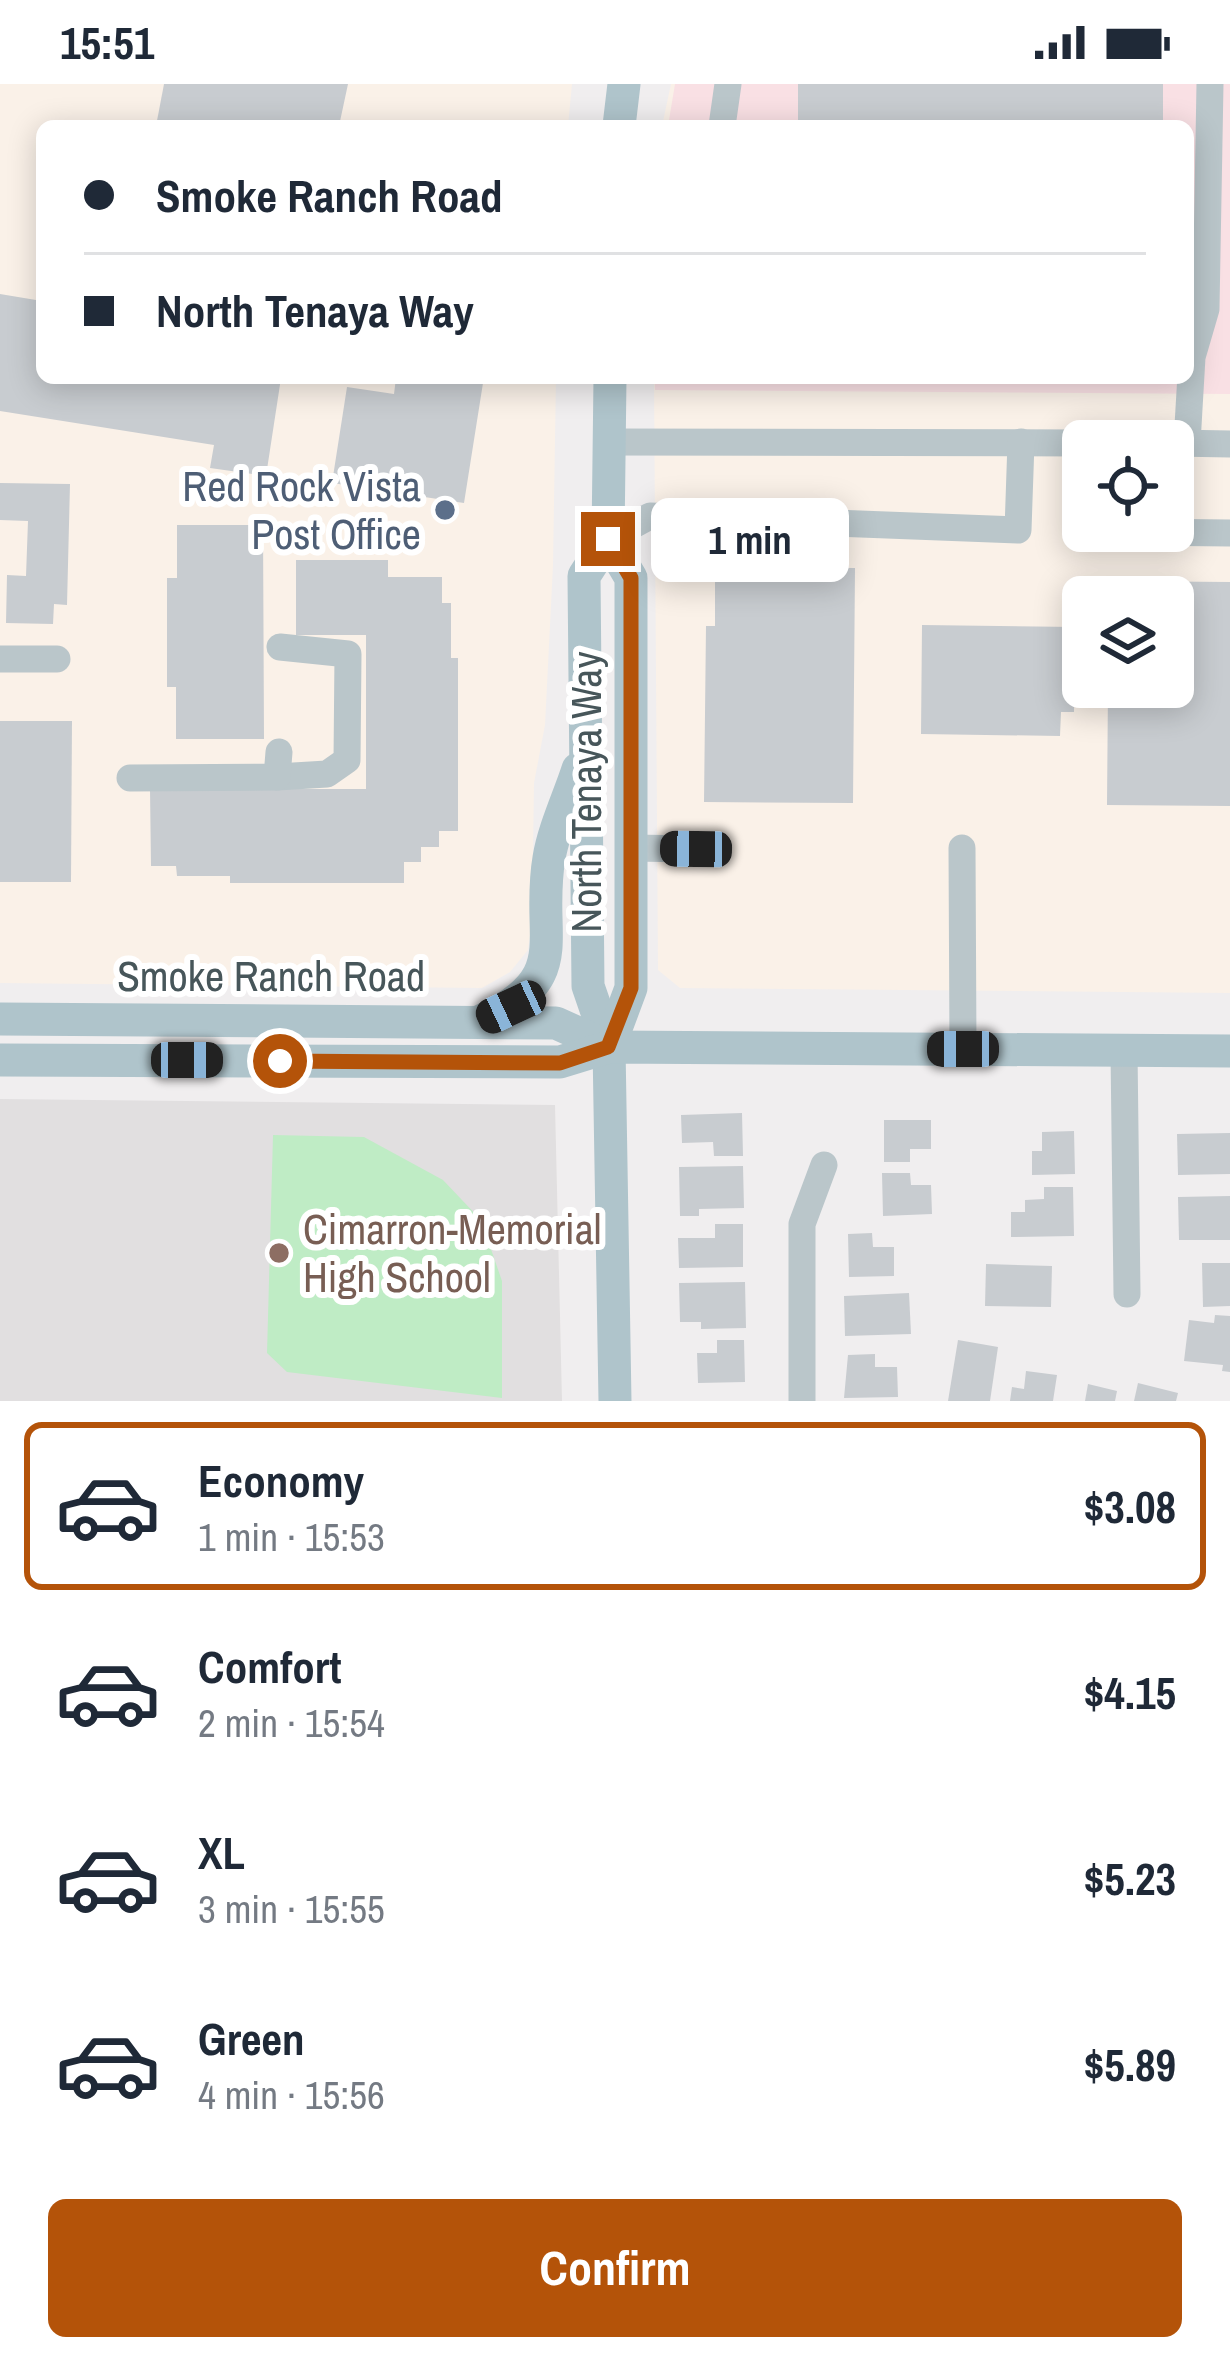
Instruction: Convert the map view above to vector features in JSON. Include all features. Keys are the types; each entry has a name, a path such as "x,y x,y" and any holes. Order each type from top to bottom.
{"main road":[{"path":"620,120 624,84"},
{"name":"North Tenaya Way","path":"608,1047 631,988 631,578 608,539 610,384"},
{"name":"North Tenaya Way","path":"608,539 584,577 588,986 608,1047 615,1401"},
{"path":"478,1022 526,996 547,962 549,858 586,744"},
{"name":"Smoke Ranch Road","path":"0,1019 556,1023 608,1047"},
{"name":"Smoke Ranch Road","path":"0,1060 560,1063 608,1047 1230,1051"}],"street":[{"path":"723,120 728,84"},
{"path":"1194,346 1207,309 1210,84"},
{"path":"1183,420 1187,384"},
{"path":"609,442 1062,443"},
{"path":"608,539 650,516 1018,530 1021,442"},
{"path":"1194,443 1230,444"},
{"path":"1194,533 1230,533"},
{"path":"130,778 278,765 327,774 347,760 348,654 280,647"},
{"path":"0,659 57,659"},
{"path":"631,848 696,849"},
{"path":"962,848 963,1049"},
{"path":"1124,1051 1127,1294"},
{"path":"802,1401 802,1225 824,1165"}],"shaded area":[{"path":"0,84 572,84 569,120 36,120 36,384 556,384 553,565 545,725 534,783 532,921 528,950 510,972 482,988 0,983"},
{"path":"671,84 1230,84 1230,993 680,988 658,970 654,384 1194,384 1194,120 663,120"},
{"path":"675,84 1230,84 1230,394 655,390 655,384 1194,384 1194,120 669,120"},
{"name":"Cimarron-Memorial High School","path":"0,1099 555,1105 562,1401 0,1401"}],"green space":[{"path":"273,1135 364,1137 443,1180 481,1220 502,1281 502,1398 287,1372 267,1353"}],"building":[{"path":"164,84 348,84 340,120 157,120"},
{"path":"798,84 1163,84 1163,120 798,120"},
{"path":"0,294 36,300 36,384 280,384 266,476 210,468 214,445 0,411"},
{"path":"395,384 483,384 464,503 332,483 347,387 394,394"},
{"path":"0,483 70,484 67,605 54,604 53,624 6,623 7,575 26,576 28,521 0,520"},
{"path":"177,525 263,525 264,739 176,739 176,687 167,687 167,578 177,578"},
{"path":"296,560 388,560 388,577 442,577 442,603 451,603 451,658 458,658 458,831 439,831 439,847 421,847 421,862 404,862 404,883 230,883 230,876 177,876 176,866 151,866 150,789 366,789 366,635 296,635"},
{"path":"715,567 855,568 853,803 704,802 706,626 715,626"},
{"path":"1194,582 1230,582 1230,806 1107,805 1108,708 1194,708"},
{"path":"922,625 1062,627 1062,708 1074,708 1074,712 1061,712 1060,736 921,734"},
{"path":"0,721 72,721 71,882 0,882"},
{"path":"742,1113 743,1156 714,1156 713,1142 682,1143 681,1115"},
{"path":"884,1120 931,1120 931,1149 910,1149 910,1162 884,1162"},
{"path":"1074,1131 1075,1174 1032,1175 1032,1151 1042,1151 1042,1132"},
{"path":"1230,1133 1230,1174 1178,1175 1177,1134"},
{"path":"743,1166 744,1208 699,1209 699,1216 680,1216 679,1167"},
{"path":"882,1173 910,1173 911,1185 931,1185 932,1214 883,1216"},
{"path":"1044,1187 1073,1187 1074,1236 1011,1237 1011,1212 1025,1212 1025,1200 1044,1199"},
{"path":"1230,1196 1230,1240 1179,1240 1178,1197"},
{"path":"715,1224 743,1224 743,1267 679,1268 678,1238 715,1238"},
{"path":"872,1233 873,1247 894,1247 894,1276 849,1277 848,1234"},
{"path":"1202,1263 1230,1263 1230,1306 1203,1307"},
{"path":"986,1264 1052,1266 1051,1307 985,1306"},
{"path":"745,1282 746,1328 701,1329 701,1322 680,1322 679,1283"},
{"path":"909,1293 911,1334 845,1336 844,1296"},
{"path":"1215,1315 1230,1316 1230,1372 1222,1371 1223,1365 1184,1361 1189,1320 1214,1323"},
{"path":"717,1340 744,1340 745,1382 698,1383 697,1353 717,1353"},
{"path":"958,1340 998,1347 990,1401 948,1401"},
{"path":"875,1354 875,1367 897,1367 898,1397 844,1398 848,1355"},
{"path":"1026,1371 1057,1375 1053,1401 1010,1401 1012,1387 1024,1389"},
{"path":"1138,1383 1178,1393 1176,1401 1134,1401"},
{"path":"1088,1384 1117,1391 1115,1401 1085,1401"}],"place":[{"name":"Red Rock Vista Post Office","path":"445,510"},
{"name":"Cimarron-Memorial High School","path":"279,1253"}],"route":[{"path":"280,1061 560,1063 608,1047 631,988 631,578 608,539"}]}
